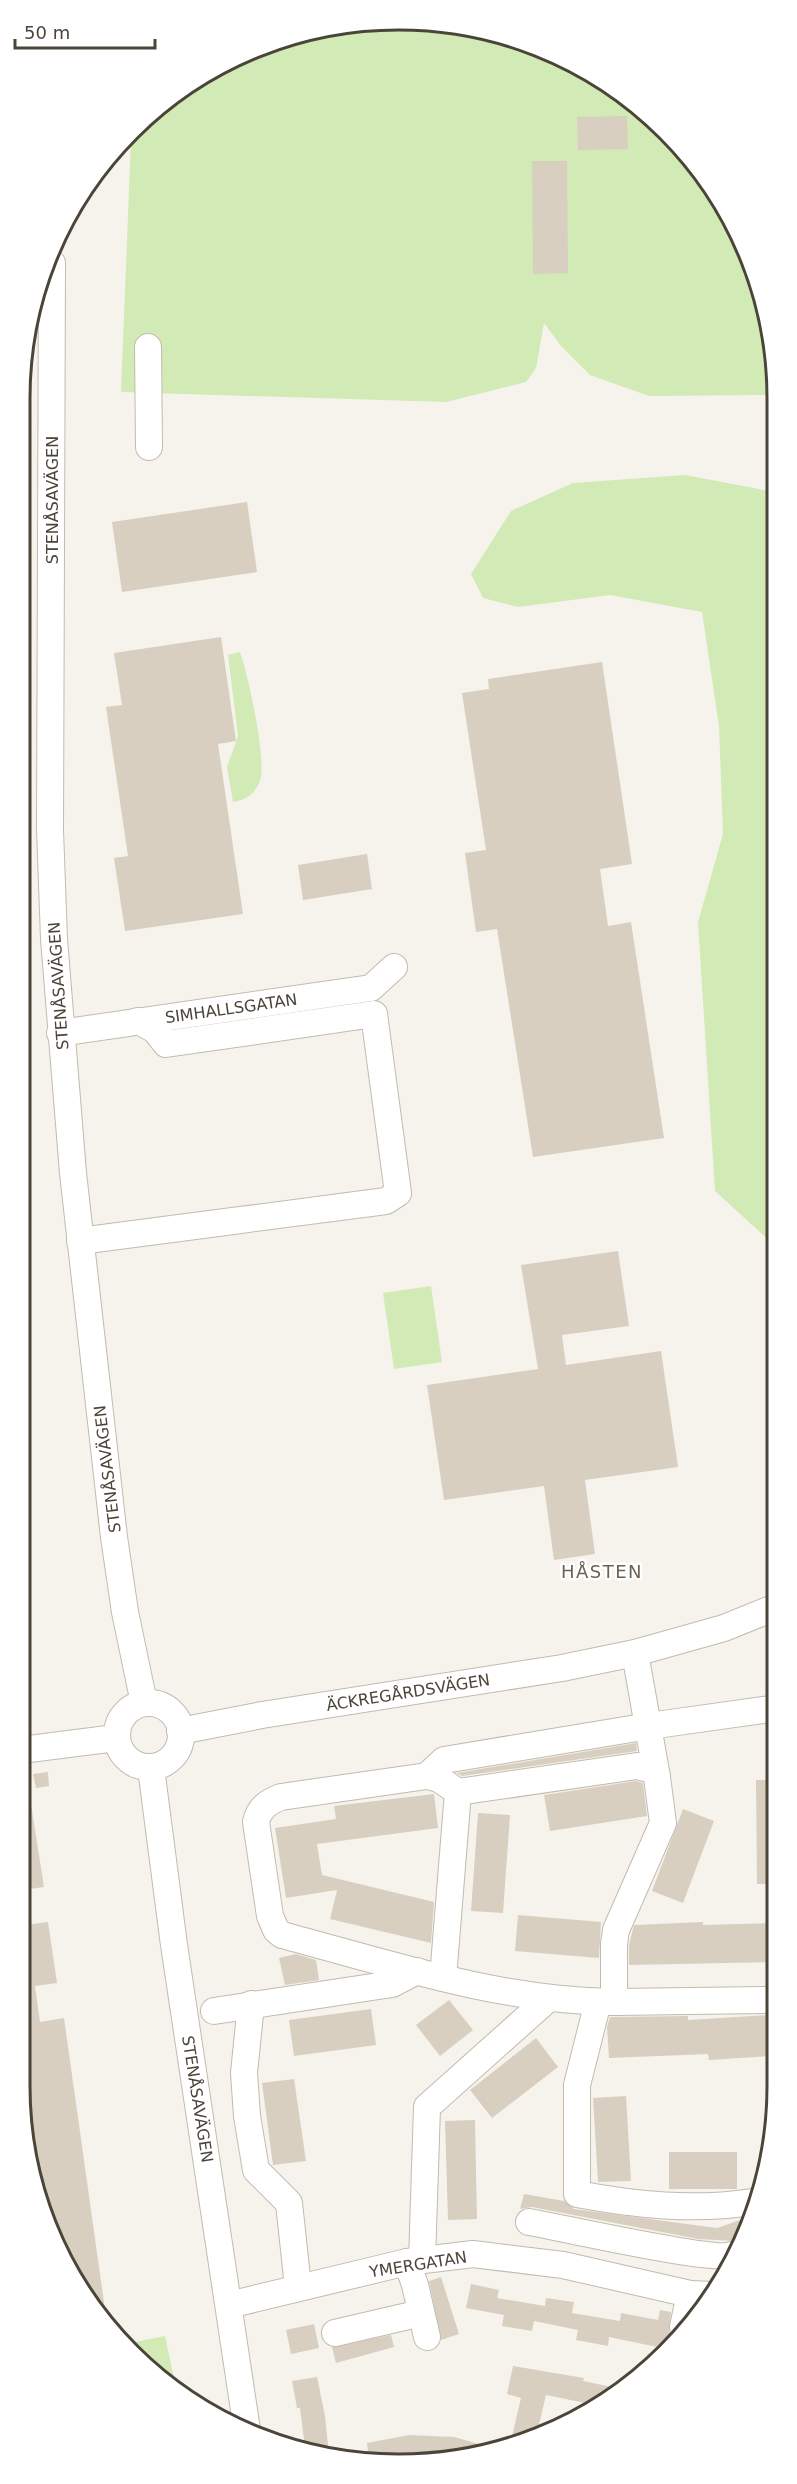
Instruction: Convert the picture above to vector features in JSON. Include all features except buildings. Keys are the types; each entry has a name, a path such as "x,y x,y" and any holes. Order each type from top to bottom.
{"street":[{"name":"STENÅSAVÄGEN","path":"52,274 50,830 60,1033 80,1241 114,1537 125,1612 144,1703"},
{"path":"148,347 149,447"},
{"name":"SIMHALLSGATAN","path":"60,1033 371,988 394,966"},
{"path":"80,1241 386,1201 398,1193 374,1014 166,1044 155,1030 138,1021"},
{"name":"ÄCKREGÅRDSVÄGEN","path":"180,1731 262,1715 562,1668 635,1653 724,1628 767,1611"},
{"path":"635,1653 649,1725 663,1823 616,1930 606,2002 577,2085 577,2194 632,2204 688,2208 747,2202"},
{"path":"144,1703 156,1704 168,1709 177,1719 180,1731 180,1744 174,1756 163,1764 151,1767 137,1766 125,1758 116,1738 118,1724 125,1713 144,1703"},
{"path":"427,1776 444,1760 649,1725 767,1709"},
{"path":"30,1749 116,1738"},
{"path":"657,1777 654,1770 649,1767 637,1766 458,1792 439,1779 427,1776 281,1797 263,1807 256,1822 270,1916 276,1930 282,1935 442,1978 504,1992 606,2002 767,2000"},
{"name":"STENÅSAVÄGEN","path":"151,1767 174,1945 247,2421"},
{"path":"442,1978 458,1792"},
{"path":"214,2012 251,2004 392,1984 417,1971"},
{"path":"335,2333 424,2325 415,2261 427,2107 549,1998"},
{"path":"251,2004 244,2073 247,2116 256,2170 289,2203 298,2287"},
{"path":"529,2222 725,2257"},
{"path":"563,2265 572,2230"},
{"name":"YMERGATAN","path":"229,2305 415,2261 473,2254 563,2265 702,2294"}],"green space":[{"path":"398,30 470,37 540,58 583,79 603,92 623,106 659,138 691,174 705,194 718,214 739,257 760,327 767,395 649,396 590,375 561,346 544,323 536,368 526,382 446,402 121,392 131,146 156,121 194,92 214,79 257,58 327,37"},
{"path":"685,475 767,491 767,1238 715,1191 698,922 723,834 719,726 702,612 610,595 518,607 483,598 471,574 511,511 573,483"},
{"path":"240,652 256,717 261,770 260,781 252,793 242,800 233,802 227,767 238,736 228,655"},
{"path":"431,1286 442,1362 394,1369 383,1293"},
{"path":"165,2336 174,2378 156,2363 134,2342"}],"district":[{"name":"HÅSTEN","path":"602,1572"}]}
